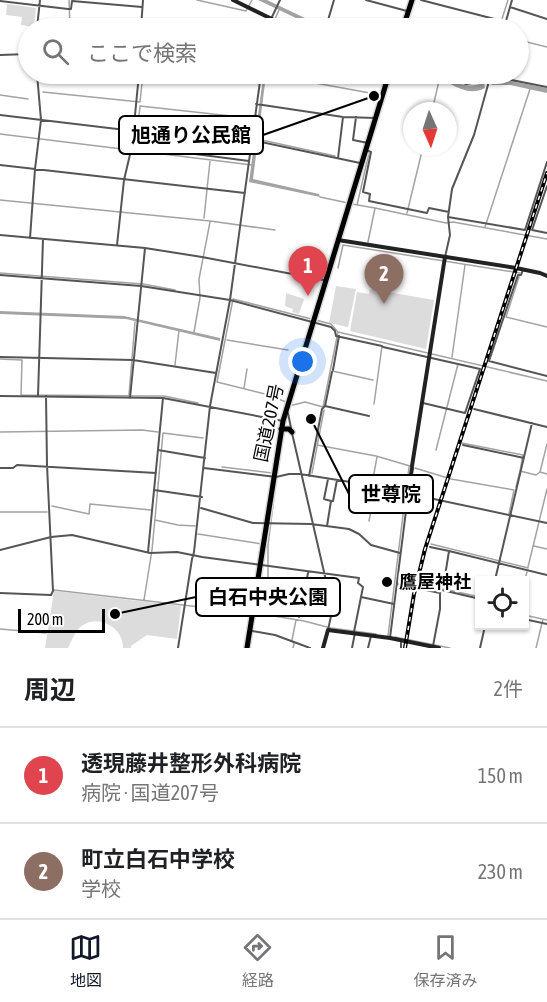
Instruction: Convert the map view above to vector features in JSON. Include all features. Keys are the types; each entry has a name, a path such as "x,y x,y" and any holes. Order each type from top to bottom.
{"highway":[{"path":"406,18 412,0"},
{"name":"国道207号","path":"247,648 263,545 269,523 281,429 287,404 386,84"},
{"path":"281,429 289,429 292,432"}],"street":[{"path":"38,18 40,0"},
{"path":"0,1 69,9 72,0 142,7"},
{"path":"141,18 143,0"},
{"path":"233,0 269,18"},
{"path":"329,18 334,0"},
{"path":"366,0 408,11"},
{"path":"421,0 491,18"},
{"path":"507,18 512,0"},
{"path":"273,18 279,1"},
{"path":"510,8 547,19"},
{"path":"0,55 18,54"},
{"path":"529,83 547,87"},
{"path":"30,238 41,120 38,84"},
{"path":"117,245 124,180 133,148 138,84"},
{"path":"177,648 201,508 210,406 232,301 254,119 259,104 260,84"},
{"path":"390,637 407,494 450,235 448,217 452,189 474,135 488,84"},
{"path":"259,104 343,117 376,118"},
{"path":"0,115 134,131"},
{"path":"338,158 343,117"},
{"path":"356,117 353,140 368,143"},
{"path":"253,140 362,164"},
{"path":"133,148 249,163"},
{"path":"365,152 371,152 363,192 370,194 369,201 427,213 429,208 449,212"},
{"path":"448,217 525,230 547,162"},
{"path":"0,165 245,193"},
{"path":"547,186 532,230 547,233"},
{"path":"0,235 145,248 325,281"},
{"path":"38,395 43,239"},
{"path":"338,240 445,260 523,270 547,276"},
{"path":"130,396 145,248"},
{"path":"523,270 521,275 518,275 489,361 547,376"},
{"path":"0,275 141,285 232,301 331,327 338,336 309,476"},
{"path":"338,336 429,355 480,369 465,413 422,403"},
{"path":"0,357 133,360 216,373"},
{"path":"0,396 163,398 283,421"},
{"path":"0,592 51,595 53,590 46,396"},
{"path":"150,553 163,398"},
{"path":"287,404 331,606 329,629 323,648"},
{"path":"325,406 369,416"},
{"path":"474,409 547,427"},
{"path":"496,576 532,423"},
{"path":"463,445 523,458"},
{"path":"160,451 205,458"},
{"path":"0,468 13,468 17,465 47,465 156,473"},
{"path":"204,468 275,476 290,474 328,478 547,523"},
{"path":"328,478 324,499 331,501"},
{"path":"327,526 337,480"},
{"path":"157,490 202,497"},
{"path":"201,508 247,522 349,529 359,534 371,545 399,553"},
{"path":"0,550 51,537 72,535 150,553 177,552 308,573 359,578 358,583 363,587 352,648"},
{"path":"430,546 547,575"},
{"path":"433,645 449,551"},
{"path":"298,617 308,573"},
{"path":"302,602 276,596 279,583 305,588"},
{"path":"397,584 475,598"},
{"path":"362,597 393,604"},
{"path":"529,620 544,623"},
{"path":"329,629 390,637 439,648"},
{"path":"249,630 276,635 310,648"},
{"path":"480,648 484,630"},
{"path":"368,648 371,635"},
{"path":"401,640 401,648"},
{"path":"292,648 293,642"}],"shaded area":[{"path":"258,0 267,0 305,18 296,18"},
{"path":"7,4 36,8 35,18 6,15"},
{"path":"262,84 265,84 253,179 319,194 320,197 249,182"},
{"path":"450,84 484,84 485,88 470,91"},
{"path":"526,84 547,88 547,93 510,85 492,85"},
{"path":"336,286 356,289 348,327 329,323"},
{"path":"370,289 434,300 426,349 350,331 357,292 369,294"},
{"path":"286,293 304,299 299,314 285,306"},
{"path":"0,311 124,316 220,338 220,341 126,319 0,314"},
{"path":"54,591 181,606 177,639 147,635 131,648 123,648 120,635 116,630 98,621 79,628 68,648 45,648"}],"waterway":[{"path":"69,0 70,18"},
{"path":"197,0 246,11 252,0"},
{"path":"502,18 508,0"},
{"path":"275,18 279,10"},
{"path":"529,42 547,47"},
{"path":"140,102 142,84"},
{"path":"321,84 370,93"},
{"path":"434,102 438,84"},
{"path":"485,227 530,89"},
{"path":"43,92 140,102"},
{"path":"0,95 28,99"},
{"path":"140,106 258,119"},
{"path":"135,150 140,107"},
{"path":"0,134 252,165"},
{"path":"257,139 335,156"},
{"path":"357,205 369,153 367,153"},
{"path":"407,213 421,156"},
{"path":"204,218 210,161"},
{"path":"320,197 348,203"},
{"path":"0,200 210,221 275,230"},
{"path":"352,204 375,208"},
{"path":"368,242 375,208 446,223 453,222 547,239"},
{"path":"194,332 200,298 199,279 210,222"},
{"path":"338,268 343,245 520,273"},
{"path":"452,357 465,265"},
{"path":"0,273 143,284 175,290"},
{"path":"519,277 506,317 547,327"},
{"path":"338,332 323,407 305,402 293,405 269,395 217,382 233,299 331,324 338,332 547,381"},
{"path":"129,395 135,322"},
{"path":"175,365 179,330"},
{"path":"227,340 288,350"},
{"path":"374,404 382,346"},
{"path":"0,359 22,360 21,395 164,396 198,403"},
{"path":"436,450 458,364"},
{"path":"244,388 247,369"},
{"path":"332,371 373,380"},
{"path":"312,473 324,410"},
{"path":"0,432 142,430 158,432"},
{"path":"144,600 152,550 163,433 203,438"},
{"path":"462,443 523,455 520,471"},
{"path":"547,444 540,472 547,474"},
{"path":"317,445 376,456 410,466"},
{"path":"369,521 376,485 372,484 377,457"},
{"path":"222,467 272,473"},
{"path":"388,636 409,467"},
{"path":"415,468 451,479 514,490 509,514"},
{"path":"516,487 520,471 536,475 540,472"},
{"path":"268,614 268,545 277,474"},
{"path":"528,567 547,489"},
{"path":"52,506 89,514 90,504 151,510"},
{"path":"0,512 47,512"},
{"path":"155,520 195,526"},
{"path":"198,534 268,545"},
{"path":"431,544 528,568"},
{"path":"534,546 547,549"},
{"path":"526,576 527,572"},
{"path":"444,589 475,596"},
{"path":"54,590 268,615 331,628 376,634"},
{"path":"529,616 547,620"},
{"path":"536,648 543,619"},
{"path":"293,648 292,640 296,620"},
{"path":"0,629 46,633"},
{"path":"395,637 450,648"}],"railway":[{"path":"405,648 414,594 425,549 547,173"}],"place":[{"name":"旭通り公民館","path":"374,96"},
{"name":"透現藤井整形外科病院","path":"308,296"},
{"name":"町立白石中学校","path":"384,304"},
{"name":"世尊院","path":"311,419"},
{"name":"鷹屋神社","path":"387,582"},
{"name":"白石中央公園","path":"115,614"}]}
